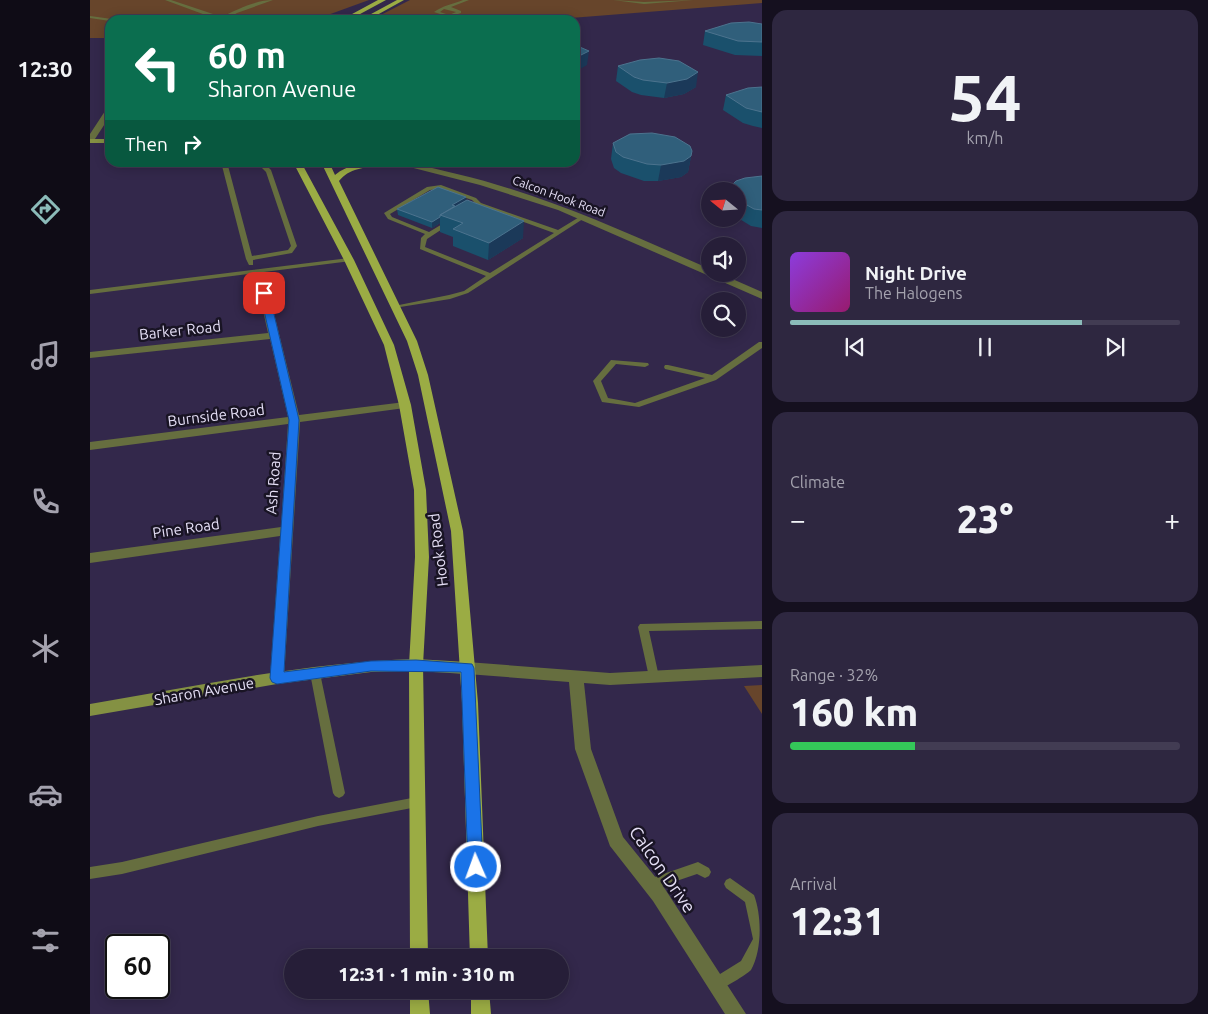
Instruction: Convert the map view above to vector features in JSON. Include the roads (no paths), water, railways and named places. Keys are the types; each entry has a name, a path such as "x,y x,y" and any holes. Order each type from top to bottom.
{"main road":[{"path":"353,15 383,0"},
{"path":"372,15 401,0"},
{"name":"Hook Road","path":"300,167 349,260 389,345 405,405 420,490 422,558 416,665 419,949"},
{"name":"Hook Road","path":"327,167 412,341 423,375 448,484 457,531 467,668 479,949"},
{"path":"334,182 343,173 364,167"},
{"path":"419,999 420,1014"},
{"path":"480,999 481,1014"}],"street":[{"path":"90,140 105,118"},
{"path":"90,140 105,141"},
{"name":"Calcon Hook Road","path":"415,167 483,183 561,208 701,268"},
{"path":"731,282 762,296"},
{"name":"Ash Road","path":"264,293 294,420 277,678"},
{"name":"Barker Road","path":"90,356 274,335"},
{"name":"Burnside Road","path":"90,446 405,405"},
{"name":"Pine Road","path":"90,558 286,531"},
{"name":"Sharon Avenue","path":"90,710 277,678 371,666 416,665 467,668"},
{"path":"467,668 576,678 610,679 762,671"},
{"name":"Calcon Drive","path":"576,678 583,749 616,841 650,884 736,1014"}],"lane":[{"path":"167,0 208,15"},
{"path":"231,15 240,10 271,0"},
{"path":"455,7 459,12 453,15 442,15 436,12 443,8 455,7 467,0"},
{"path":"616,0 644,3 692,0"},
{"path":"90,17 105,19"},
{"path":"225,167 253,272"},
{"path":"249,259 290,252 294,246 269,171 264,167"},
{"path":"429,234 390,218 387,212 430,188 442,187 474,199 476,206 558,232"},
{"path":"419,194 429,198"},
{"path":"398,207 406,210"},
{"path":"459,216 424,238 422,248 491,276"},
{"path":"396,306 466,292 583,217"},
{"path":"436,220 445,224"},
{"path":"90,292 349,260"},
{"path":"645,365 614,362 597,381 606,400 636,406 713,378 762,344"},
{"path":"668,368 713,378"},
{"path":"654,677 643,627 762,625"},
{"path":"315,673 339,793"},
{"path":"90,873 122,868 318,821 417,802"},
{"path":"650,884 698,868 706,872"},
{"path":"717,984 746,966 760,940 750,900 730,884"}]}
